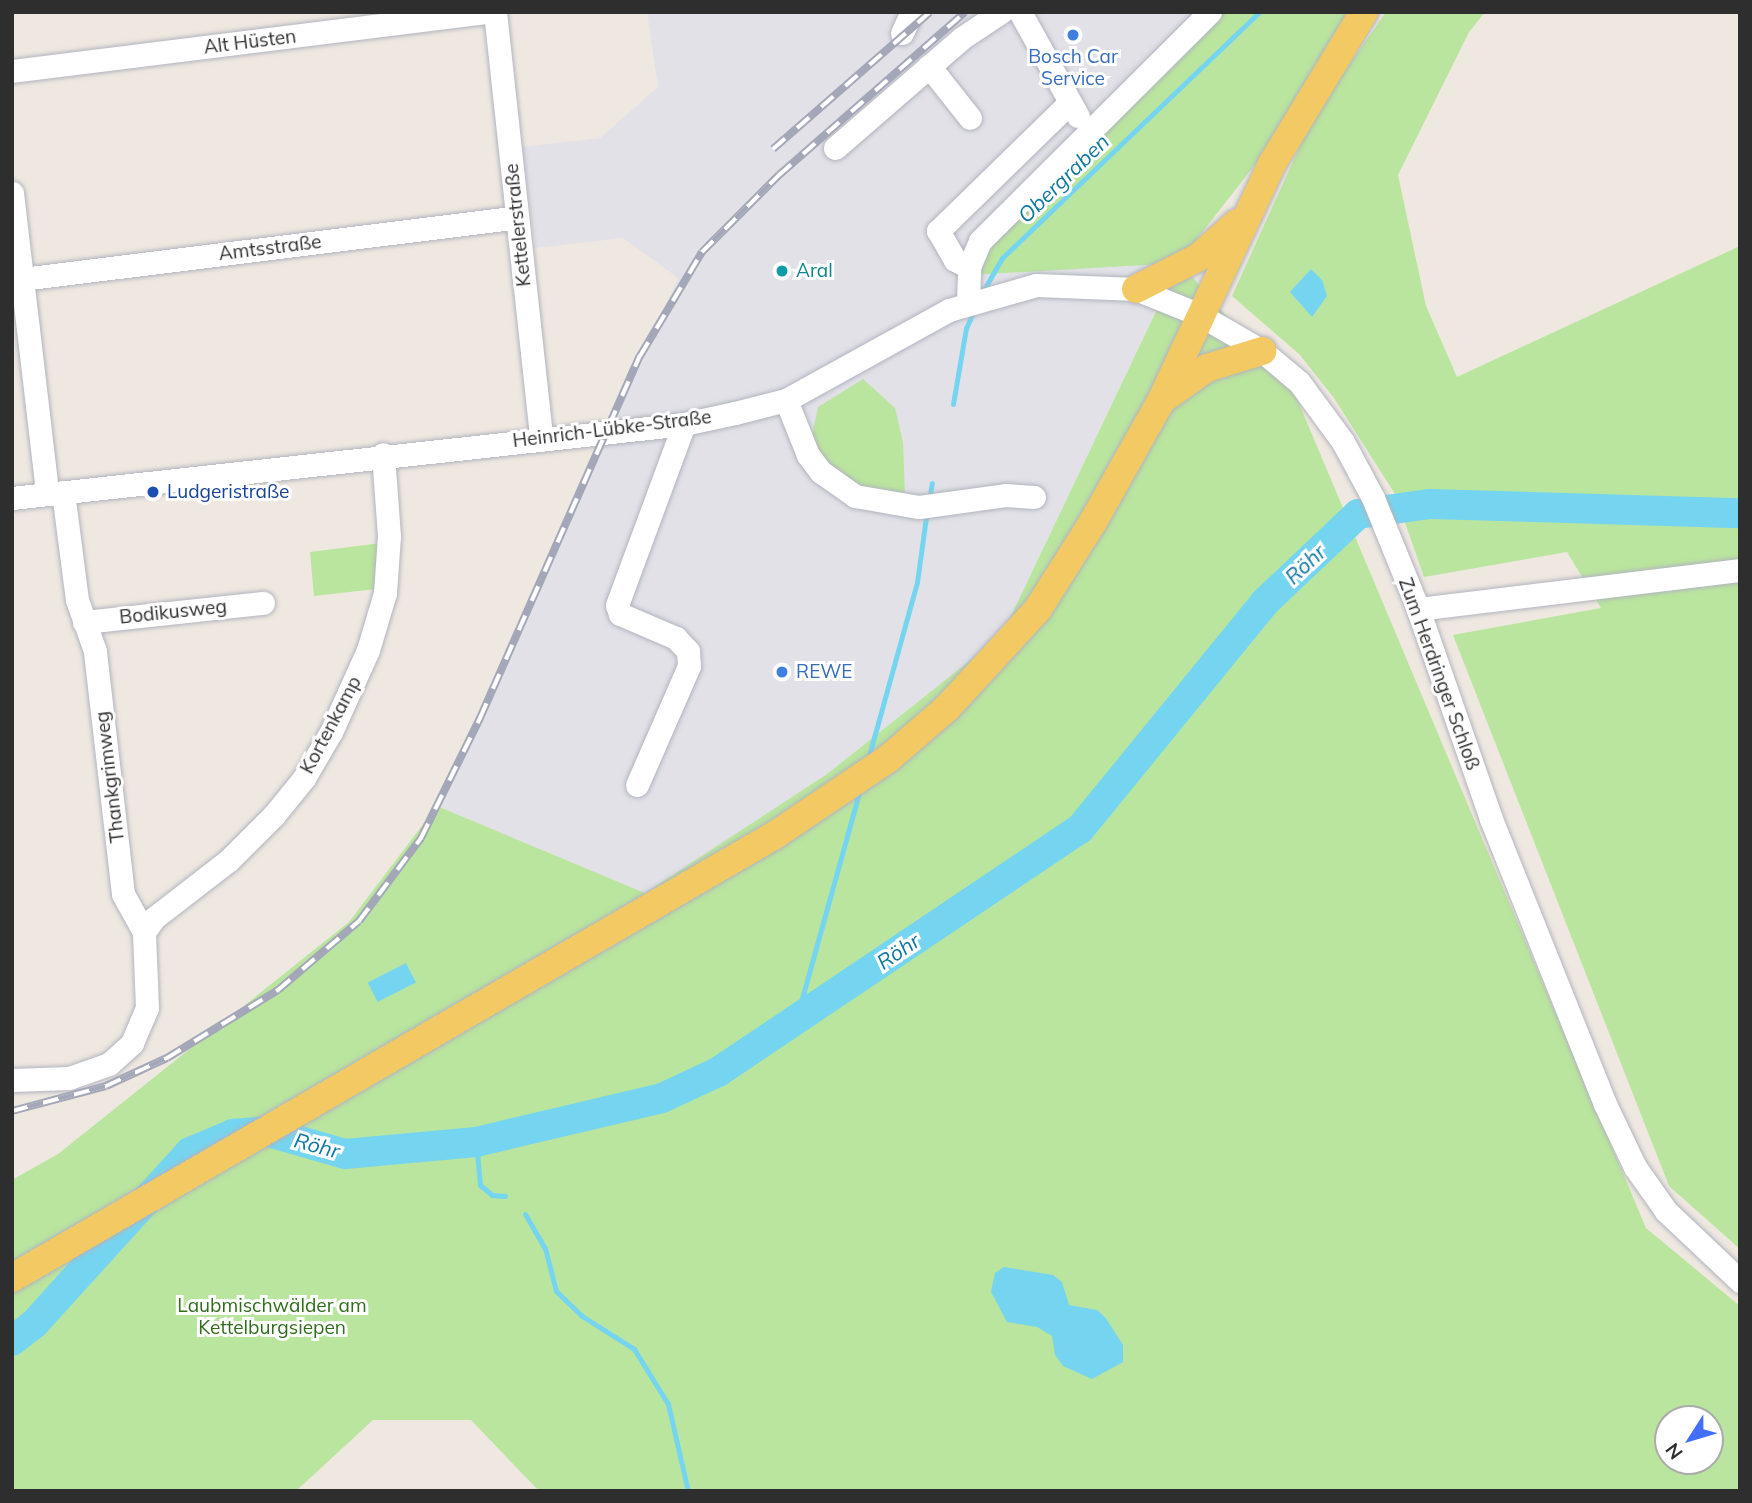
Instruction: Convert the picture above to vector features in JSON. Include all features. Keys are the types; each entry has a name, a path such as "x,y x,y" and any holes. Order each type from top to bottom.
{"main road":[{"path":"12,1278 832,799 889,758 965,690 1038,609 1161,401 1245,217 1364,12"},
{"path":"1136,289 1199,257 1245,217"},
{"path":"1161,401 1207,368 1262,351"}],"street":[{"name":"Alt Hüsten","path":"12,71 488,12"},
{"name":"Kettelerstraße","path":"495,12 541,437"},
{"path":"902,33 912,12"},
{"path":"835,148 929,66 1002,12"},
{"path":"1020,12 1069,103 1090,130"},
{"path":"968,302 969,267 980,241 1210,12"},
{"path":"929,66 970,118"},
{"path":"969,267 955,260 939,231 1069,103"},
{"path":"12,193 22,279 55,493"},
{"name":"Amtsstraße","path":"22,279 517,217"},
{"name":"Zum Herdringer Schloß","path":"968,302 1006,292 1077,284 1136,289 1199,316 1262,351 1310,393 1343,442 1373,498 1399,569 1418,610 1491,819 1604,1102 1635,1167 1666,1211 1740,1281"},
{"name":"Heinrich-Lübke-Straße","path":"12,498 383,454 684,424 786,400 968,302"},
{"path":"786,400 808,454 835,485 876,503 927,506 1005,495 1034,497"},
{"path":"637,785 689,666 688,651 676,638 620,614 617,605 684,424"},
{"name":"Kortenkamp","path":"144,932 154,918 229,860 274,815 304,778 331,732 359,672 385,593 389,536 383,454"},
{"name":"Thankgrimweg","path":"12,1080 69,1078 99,1068 123,1053 137,1036 147,1008 144,932 123,894 94,651 84,622 55,493"},
{"path":"1418,610 1740,570"},
{"name":"Bodikusweg","path":"84,622 263,603"}],"shaded area":[{"path":"647,12 1212,12 956,276 1179,262 1002,635 827,774 645,893 437,806 678,278 623,238 536,248 522,147 600,138 658,87"}],"green space":[{"name":"Laubmischwälder am Kettelburgsiepen","path":"1212,12 1374,12 1179,262 1295,394 1646,1228 1740,1306 1740,1491 539,1491 471,1420 373,1420 296,1491 12,1491 12,1180 58,1154 349,922 437,806 645,893 827,774 1002,635 1179,263 955,276"},
{"path":"1386,12 1485,12 1469,32 1398,175 1426,306 1457,377 1740,246 1740,1249 1669,1186 1453,635 1601,608 1567,552 1424,577 1395,494 1334,398 1299,354 1232,296 1315,113"},
{"path":"863,379 895,408 903,442 905,496 874,493 850,483 828,467 811,440 818,407"},
{"path":"381,543 376,589 314,596 310,552"}],"water":[{"path":"1311,269 1322,280 1327,296 1312,317 1290,292"},
{"path":"406,963 416,983 378,1002 368,983"},
{"path":"1004,1267 1053,1275 1062,1282 1069,1305 1097,1310 1105,1317 1123,1345 1123,1362 1092,1379 1063,1366 1055,1355 1052,1336 1037,1327 1007,1322 991,1292 995,1273"}],"waterway":[{"name":"Obergraben","path":"982,293 1002,258 1259,12"},
{"name":"Obergraben","path":"953,404 966,328 974,311"},
{"path":"929,501 932,483"},
{"name":"Röhr","path":"12,1341 34,1324 190,1152 233,1134 265,1131 345,1154 476,1142 662,1098 718,1072 1080,829 1265,602 1358,514 1430,504 1740,513"},
{"path":"868,759 917,582 927,510"},
{"path":"796,1020 860,789"},
{"path":"476,1142 480,1185 492,1195 505,1196"},
{"path":"525,1214 545,1248 556,1291 582,1316 634,1349 668,1404 688,1491"}],"railway":[{"path":"773,149 930,12"},
{"path":"12,1111 106,1086 167,1058 278,990 359,921 421,838 480,718 640,356 702,252 779,175 965,12"}],"place":[{"name":"Bosch Car Service","path":"1073,35"},
{"name":"Aral","path":"782,271"},
{"name":"Ludgeristraße","path":"153,492"},
{"name":"REWE","path":"782,672"}]}
